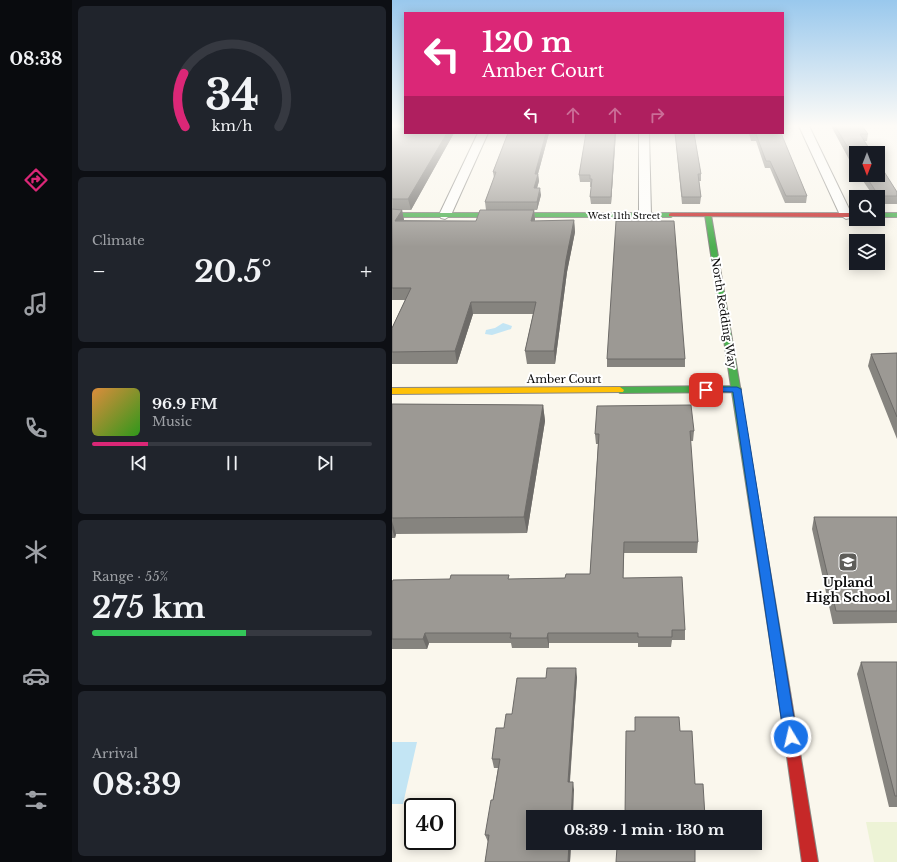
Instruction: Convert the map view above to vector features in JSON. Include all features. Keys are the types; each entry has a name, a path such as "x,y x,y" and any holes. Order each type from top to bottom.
{"street":[{"path":"445,215 468,166"},
{"path":"644,166 645,215"},
{"path":"825,166 849,211"},
{"name":"West 11th Street","path":"392,215 849,215"},
{"name":"North Redding Way","path":"708,215 737,389 810,862"},
{"path":"885,215 897,215"},
{"name":"Amber Court","path":"392,391 737,389"}],"green space":[{"path":"866,822 897,822 897,862 874,862"}],"water":[{"path":"503,323 512,326 511,329 492,335 485,334 486,330 495,328"},
{"path":"392,742 417,742 403,804 392,804"}],"building":[{"path":"392,166 427,166 408,199 392,199"},
{"path":"495,166 537,166 535,174 538,174 534,188 540,188 537,202 485,202 496,172 493,172"},
{"path":"580,166 613,166 611,197 590,197 592,179 590,179 590,175 579,175"},
{"path":"679,166 700,166 701,174 698,174 701,197 682,197"},
{"path":"772,166 795,166 807,196 786,196"},
{"path":"885,173 897,192 897,196 885,196 885,190 875,190 870,182 885,182"},
{"path":"392,209 402,210 395,221 476,221 480,210 534,210 531,221 574,220 566,260 554,351 525,351 536,302 471,302 455,351 392,352 392,328 411,288 392,288"},
{"path":"616,221 674,221 685,359 607,359"},
{"path":"897,353 897,417 871,354"},
{"path":"392,404 543,405 524,517 392,518"},
{"path":"691,405 694,431 690,431 698,542 624,542 623,578 682,577 685,630 672,630 672,637 638,637 638,633 548,633 547,638 510,638 511,633 425,633 423,639 392,639 393,580 450,579 451,575 509,575 508,579 565,578 566,574 590,574 599,434 595,434 597,406"},
{"path":"814,517 897,517 897,611 836,611"},
{"path":"861,662 897,662 897,796 895,796"},
{"path":"547,668 576,668 568,782 573,782 571,810 526,810 526,850 569,850 568,862 485,862 489,835 485,835 500,759 492,759 496,728 504,728 506,714 512,714 517,678 546,678"},
{"path":"635,717 679,717 680,731 692,731 695,784 703,784 705,810 625,810 626,731 635,731"},
{"path":"617,850 695,850 695,862 616,862"}],"traffic: fast":[{"path":"392,215 671,215"},
{"path":"708,215 781,673"},
{"path":"885,215 897,215"},
{"path":"620,390 737,389"}],"traffic: slow":[{"path":"392,391 620,390"}],"traffic: jam":[{"path":"671,215 849,215"},
{"path":"781,673 810,862"}],"place":[{"name":"Upland High School","path":"848,562"}],"route":[{"path":"706,390 737,389 791,737"}]}
